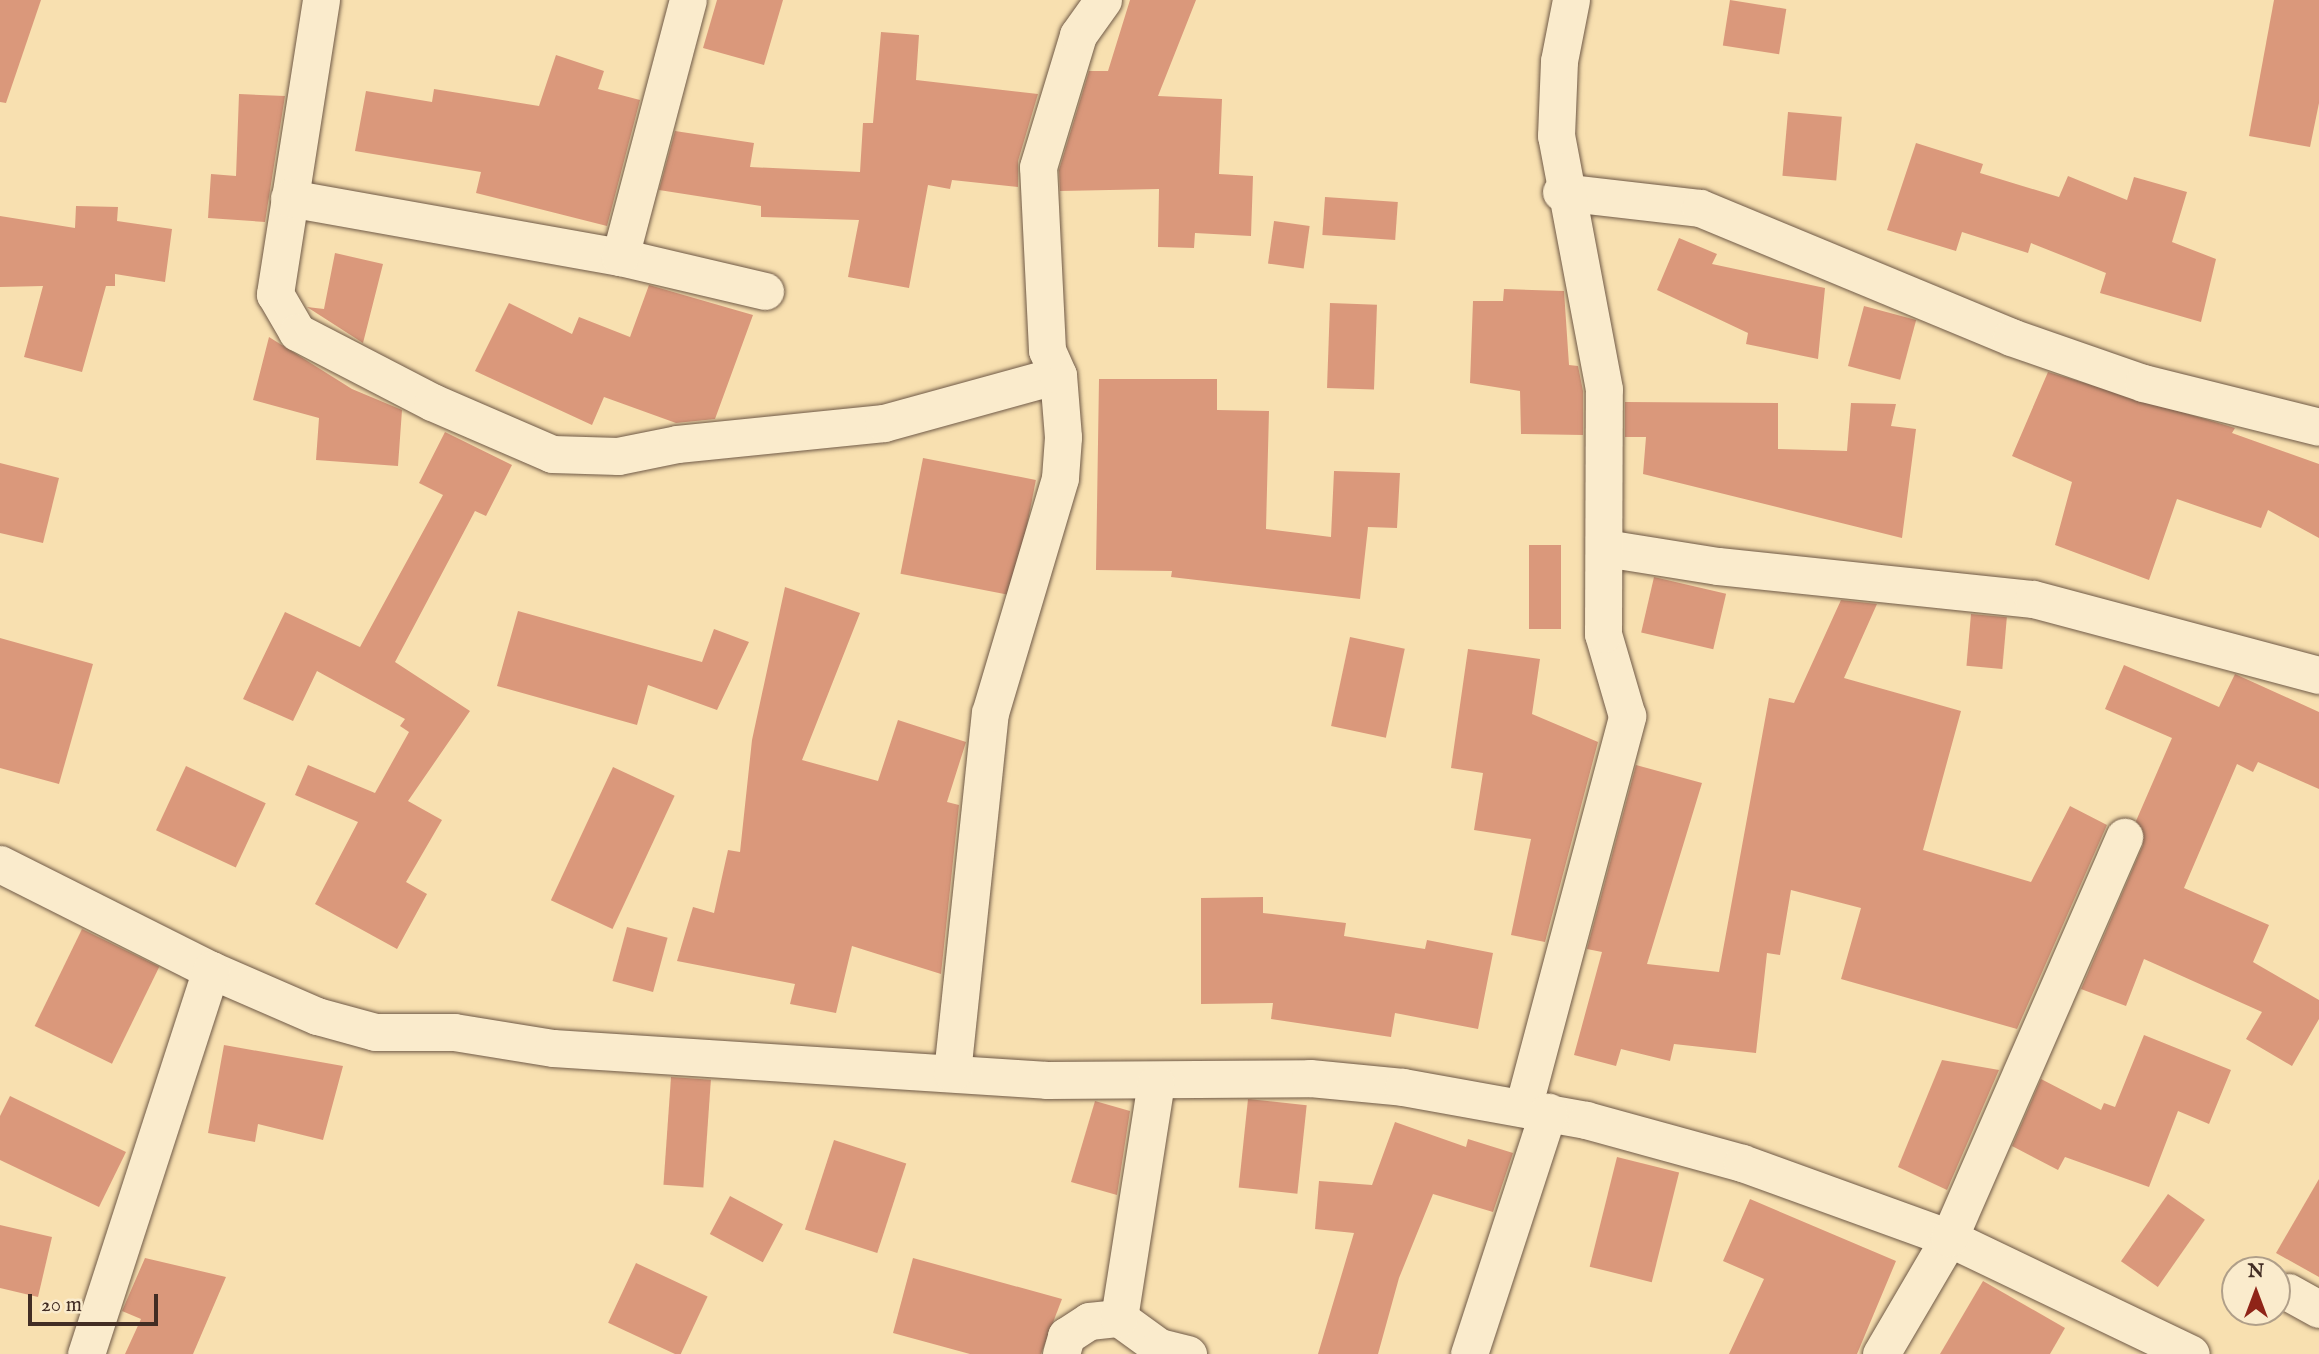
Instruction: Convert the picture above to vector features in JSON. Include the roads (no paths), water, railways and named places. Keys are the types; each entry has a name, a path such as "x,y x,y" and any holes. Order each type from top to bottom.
{"street":[{"path":"321,0 302,151 289,198 275,294 297,332 482,428 552,454 618,456 688,442 844,430 1058,375"},
{"path":"620,257 688,0"},
{"path":"952,1073 990,713 1060,478 1058,375 1047,350 1038,167 1078,35 1103,0"},
{"path":"1469,1354 1535,1110 1626,731 1626,702 1604,635 1604,389 1591,301 1561,192 1556,101 1572,0"},
{"path":"1561,192 1700,208 2011,337 2143,383 2319,427"},
{"path":"289,198 620,257 765,291"},
{"path":"1605,548 1717,566 2033,599 2319,675"},
{"path":"1881,1354 1949,1238 2124,837"},
{"path":"0,864 211,970 317,1016 374,1032 454,1032 554,1048 952,1073 1156,1083 1310,1078 1535,1110 1742,1163 1949,1238 2191,1354"},
{"path":"86,1354 211,970"},
{"path":"1119,1318 1156,1083"},
{"path":"1061,1354 1066,1336 1089,1321 1119,1318 1159,1347 1188,1354"}]}
